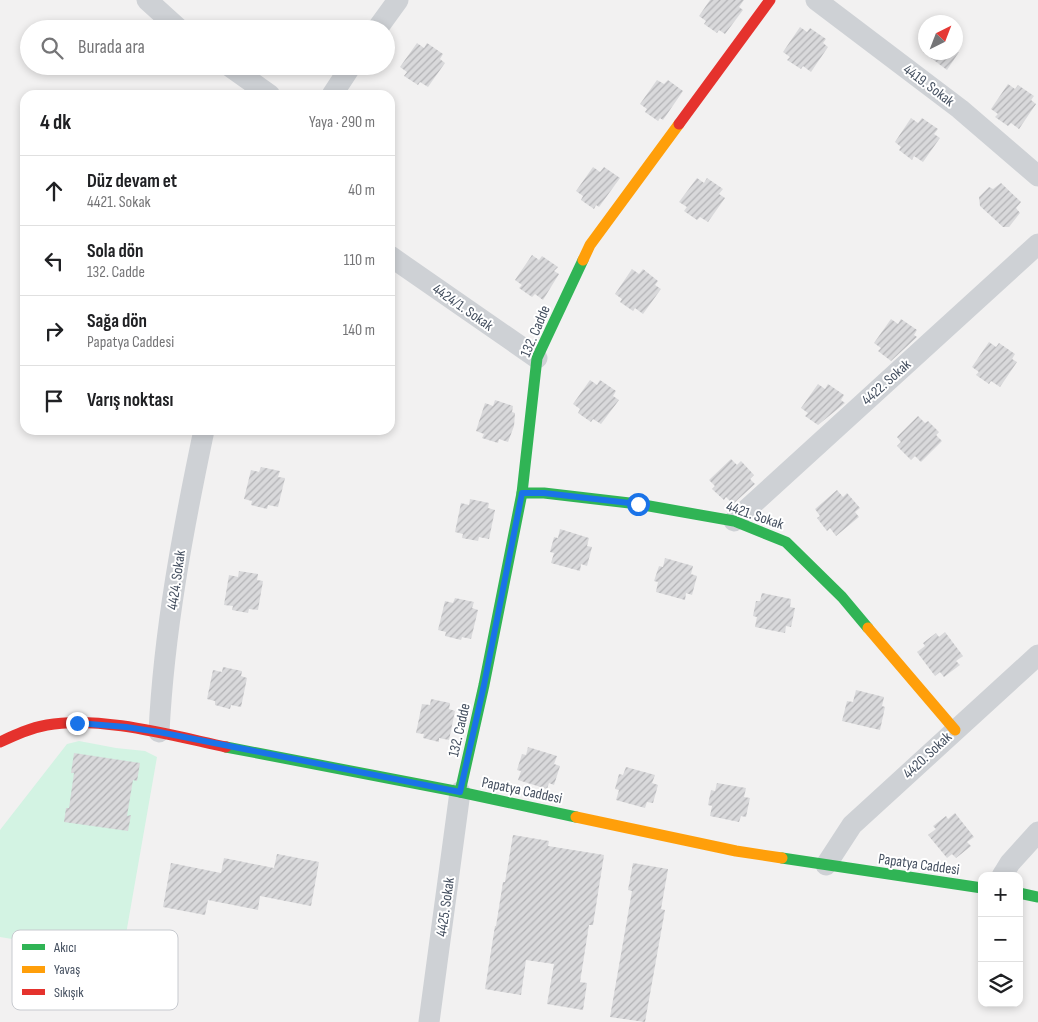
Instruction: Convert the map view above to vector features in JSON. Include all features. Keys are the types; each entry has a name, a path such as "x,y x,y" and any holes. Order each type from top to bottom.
{"street":[{"path":"147,0 169,20"},
{"path":"384,20 398,0"},
{"name":"132. Cadde","path":"460,792 484,685 522,493 537,358 590,245 770,0"},
{"name":"4419. Sokak","path":"816,0 960,109 1038,176"},
{"path":"242,75 263,90"},
{"path":"335,90 345,75"},
{"name":"4422. Sokak","path":"734,521 1038,244"},
{"name":"4424/1. Sokak","path":"395,259 537,358"},
{"name":"4424. Sokak","path":"159,732 162,681 184,529 203,435"},
{"name":"4421. Sokak","path":"522,493 544,493 638,504 734,521 786,542 842,597 955,730"},
{"name":"4420. Sokak","path":"826,865 852,825 1038,655"},
{"name":"Papatya Caddesi","path":"0,742 50,724 77,723 126,727 460,792 736,851 978,887"},
{"name":"4425. Sokak","path":"430,1022 460,792"},
{"path":"1004,872 1010,863 1038,832"},
{"path":"1023,894 1038,897"}],"green space":[{"path":"79,741 145,751 157,757 127,930 12,930 12,939 0,937 0,830 67,744"}],"building":[{"path":"710,0 744,0 739,7 743,10 725,34 719,30 717,33 704,24 706,21 699,16"},
{"path":"800,27 807,32 810,28 826,39 823,43 828,47 811,72 803,66 801,69 787,60 790,57 783,52"},
{"path":"417,43 424,48 427,43 443,54 440,59 445,63 428,87 420,82 418,85 404,76 407,72 400,67"},
{"path":"934,60 954,60 947,70"},
{"path":"657,80 664,84 668,80 683,91 663,120 660,118 658,121 645,112 647,109 640,104"},
{"path":"1008,84 1015,89 1018,85 1034,96 1031,100 1036,104 1019,129 1011,123 1008,126 995,117 998,114 991,109"},
{"path":"911,118 918,123 922,118 938,129 934,134 940,138 923,162 914,156 912,160 899,150 901,147 895,142"},
{"path":"593,167 600,172 604,167 620,178 599,207 596,205 594,209 581,200 583,196 576,191"},
{"path":"697,178 704,183 707,178 723,189 719,194 725,198 708,222 700,217 697,220 684,211 687,207 679,202"},
{"path":"1001,183 1021,202 1016,208 1020,213 1009,227 1003,227 980,206 979,197 989,187 993,189"},
{"path":"532,255 539,260 542,256 558,267 554,271 559,274 543,300 535,294 532,297 519,288 522,285 515,280"},
{"path":"632,269 639,274 643,269 658,281 655,285 661,289 643,314 635,308 633,311 620,302 622,299 615,294"},
{"path":"891,319 898,324 901,319 917,330 914,335 917,337 891,361 878,351 881,348 874,343"},
{"path":"989,342 996,347 999,343 1015,354 1012,359 1017,362 1000,387 991,381 989,384 976,375 979,372 972,367"},
{"path":"590,380 597,385 600,380 616,391 613,396 619,400 601,424 593,419 591,422 578,413 580,409 573,404"},
{"path":"818,384 825,389 828,384 844,395 841,400 845,403 818,425 805,416 808,413 801,408"},
{"path":"495,400 513,406 512,412 515,413 514,426 508,442 499,439 498,443 482,438 484,434 476,431 485,403 493,406"},
{"path":"918,416 925,423 928,421 939,432 936,435 942,441 921,462 915,456 911,460 897,446 901,442 897,437"},
{"path":"731,459 737,465 741,461 754,475 750,479 755,484 733,504 726,497 724,500 712,489 715,486 709,480"},
{"path":"261,467 280,471 278,477 285,478 278,507 268,505 267,509 251,505 252,501 244,499 251,470 259,472"},
{"path":"837,490 843,497 847,493 860,508 855,512 859,517 836,536 830,528 827,531 817,518 820,516 815,509"},
{"path":"470,499 489,503 488,508 495,510 489,539 479,537 478,541 462,538 463,534 455,532 461,503 469,505"},
{"path":"560,529 589,538 587,546 592,547 587,566 581,564 580,571 551,563 554,553 550,552 554,537 558,538"},
{"path":"665,558 693,566 691,574 697,576 692,595 686,593 685,600 656,592 658,582 654,581 659,566 663,567"},
{"path":"239,571 258,574 257,580 263,581 258,610 249,609 248,613 232,610 233,606 224,605 229,575 238,577"},
{"path":"762,593 791,599 790,607 795,608 791,627 786,626 785,633 755,627 757,617 753,616 756,601 760,601"},
{"path":"455,598 474,602 472,608 478,610 471,639 462,637 461,640 445,636 446,632 438,630 445,601 453,603"},
{"path":"945,632 963,656 956,661 960,665 944,677 940,672 935,676 917,652 925,646 923,643 936,633 939,637"},
{"path":"223,667 242,671 241,676 247,678 241,707 231,705 230,709 215,705 215,701 207,699 213,670 222,672"},
{"path":"856,690 884,697 882,706 885,707 880,730 842,721 847,701 853,702"},
{"path":"431,699 450,703 449,709 455,711 449,740 439,738 439,742 423,738 424,734 416,733 422,704 430,705"},
{"path":"528,747 557,756 554,764 560,766 554,785 549,783 547,789 518,780 521,771 517,770 522,754 526,755"},
{"path":"74,753 140,763 137,781 133,780 127,816 131,815 128,831 64,822 66,808 69,808 74,773 71,773"},
{"path":"626,767 655,775 652,783 658,785 653,803 647,802 645,808 616,800 619,790 615,789 619,774 623,775"},
{"path":"717,783 746,788 744,797 750,798 746,817 741,816 739,822 710,816 712,806 708,805 711,790 715,791"},
{"path":"955,813 974,837 967,842 971,846 956,858 952,854 947,858 928,835 936,829 933,826 946,816 948,819"},
{"path":"513,835 549,841 548,846 604,855 593,925 589,925 580,982 587,983 583,1010 547,1004 554,964 526,960 521,995 485,989"},
{"path":"277,854 319,862 311,906 260,896 258,910 208,900 205,915 163,907 171,863 221,873 224,858 274,868"},
{"path":"633,863 668,869 661,909 665,910 645,1022 610,1017 632,891 628,890"}],"traffic: fast":[{"path":"460,792 484,685 522,493 537,358 583,260"},
{"path":"522,493 544,493 638,504 734,521 786,542 842,597 868,628"},
{"path":"226,747 460,792 576,817"},
{"path":"782,858 978,887"},
{"path":"1023,894 1038,897"}],"traffic: slow":[{"path":"583,260 590,245 679,124"},
{"path":"868,628 955,730"},
{"path":"576,817 736,851 782,858"}],"traffic: jam":[{"path":"679,124 770,0"},
{"path":"0,742 41,726 90,723 136,728 226,747"}],"route":[{"path":"77,723 159,732 460,792 484,685 522,493 544,493 638,504"}]}
